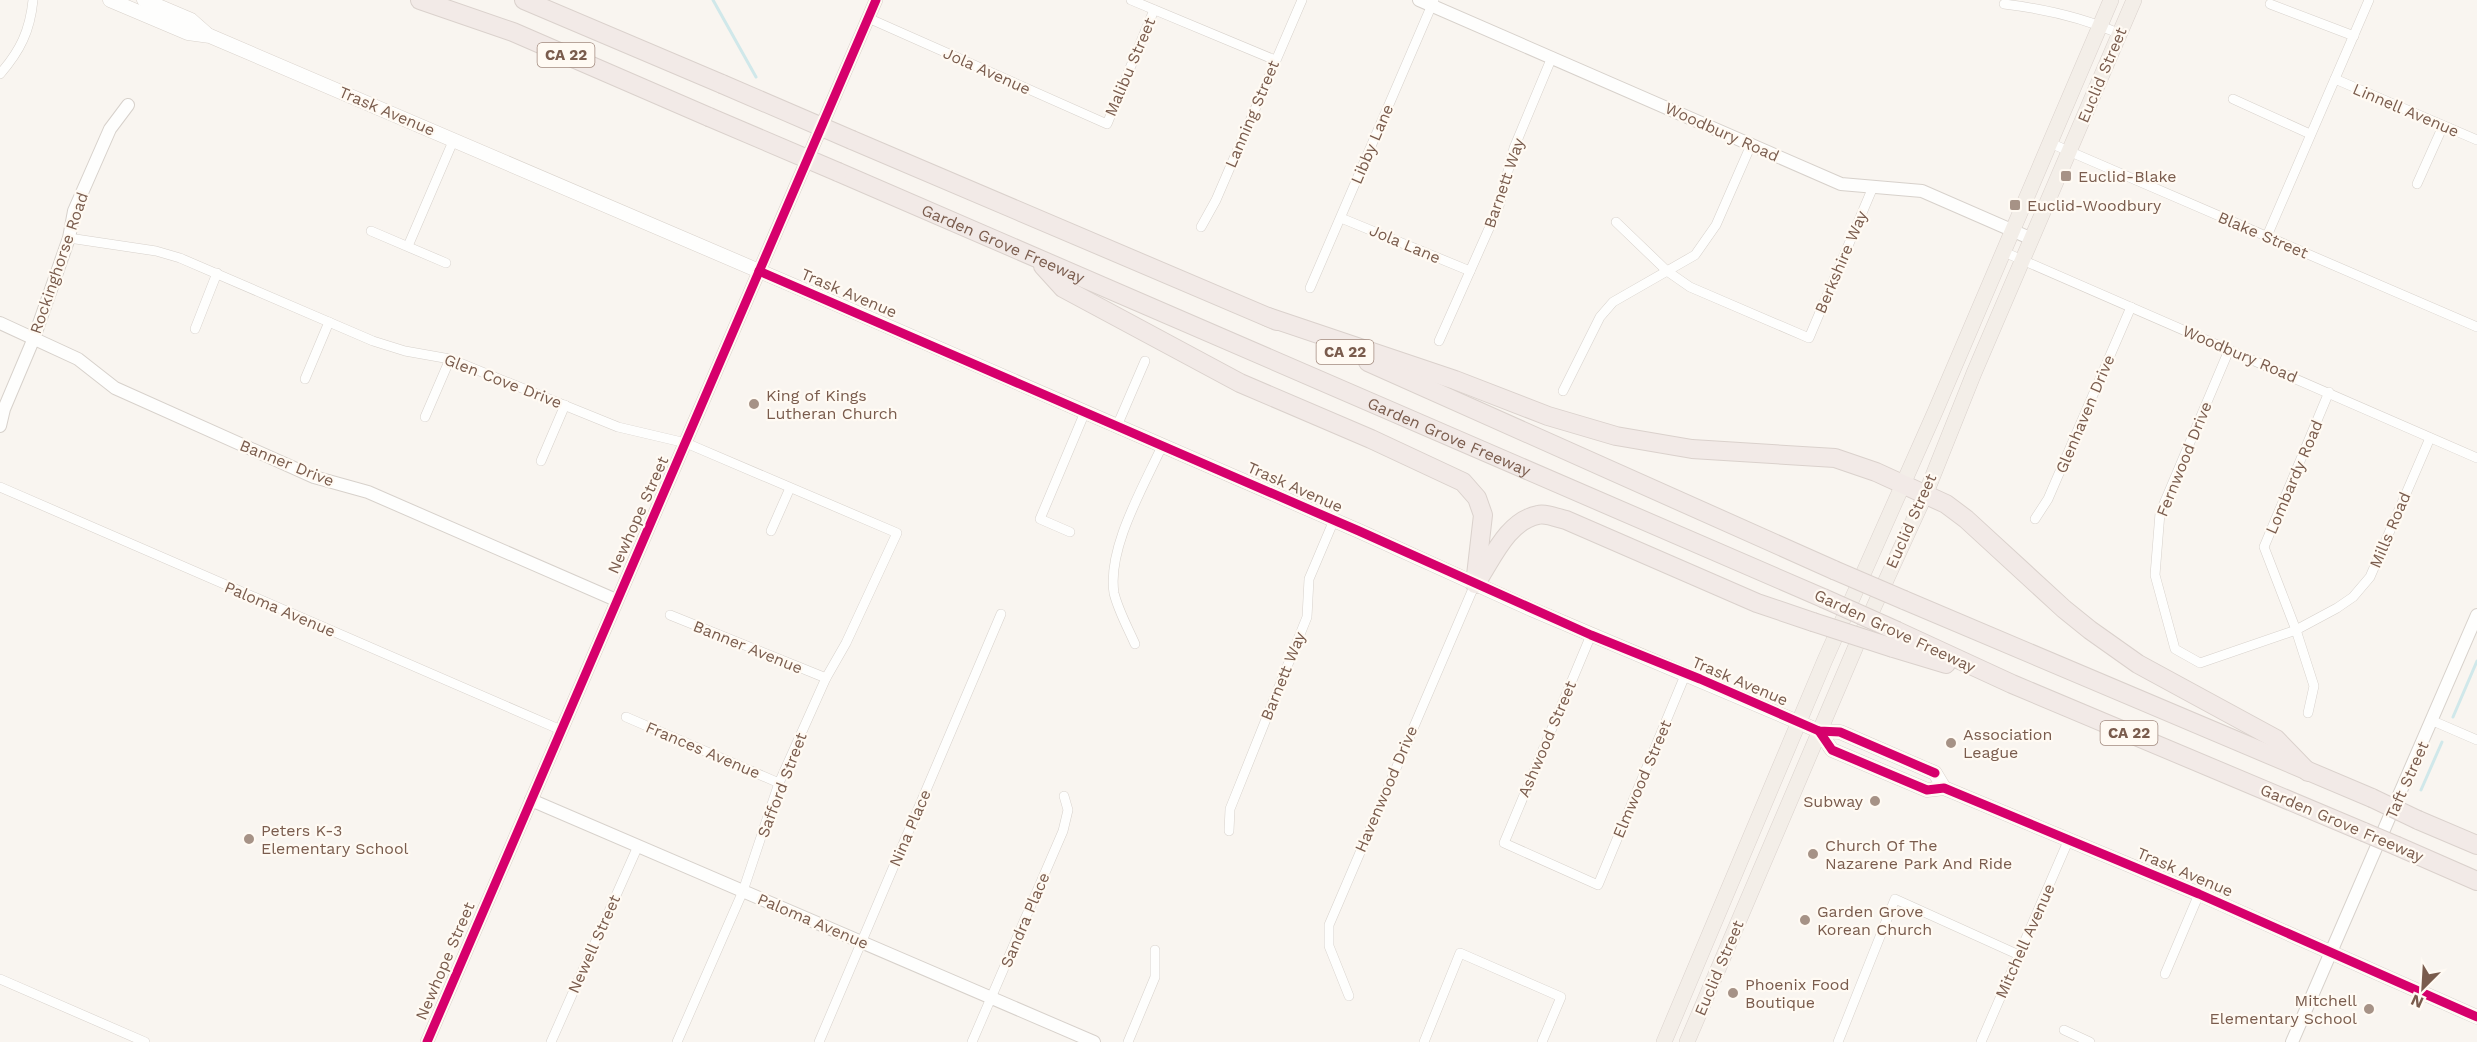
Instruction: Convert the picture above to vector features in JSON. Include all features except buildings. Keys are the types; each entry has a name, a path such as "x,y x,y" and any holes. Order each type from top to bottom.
{"highway":[{"name":"Garden Grove Freeway","path":"420,0 513,32 1823,598 1895,640 2012,684 2477,881"},
{"name":"Garden Grove Freeway","path":"524,0 1268,317 1834,570 2372,798 2477,845"},
{"path":"1038,260 1063,288 1163,343 1240,383 1381,443 1464,482 1477,498 1483,516 1475,584"},
{"path":"1268,317 1455,380 1541,413 1608,434 1692,449 1835,458 1904,483 1926,493 1966,519 2064,609 2138,664 2276,739 2308,772"},
{"path":"1475,584 1506,535 1539,514 1566,520 1757,603 1813,622 1895,640"}],"main road":[{"name":"Trask Avenue","path":"110,0 188,33 210,36 454,139 1334,520 1591,635 1819,731 1840,732 1935,773 1944,788"},
{"name":"Trask Avenue","path":"144,0 191,20 210,36"},
{"name":"Euclid Street","path":"1664,1042 2111,0"},
{"name":"Euclid Street","path":"1687,1042 1819,731 1884,582 1926,493 1974,373 2134,0"},
{"path":"1955,365 1974,373"},
{"name":"Trask Avenue","path":"1819,731 1832,750 1927,790 1944,788 2069,839 2477,1017"}],"street":[{"path":"0,74 23,43 31,23 33,0"},
{"name":"Newhope Street","path":"427,1042 876,0"},
{"path":"1131,0 1275,60"},
{"name":"Lanning Street","path":"1200,226 1216,200 1302,0"},
{"name":"Woodbury Road","path":"1419,0 1433,3 1841,184 1922,191 2031,239"},
{"path":"2267,236 2369,0"},
{"name":"Libby Lane","path":"1310,288 1433,3"},
{"path":"2004,4 2042,9 2086,19 2120,34"},
{"path":"2270,4 2354,36"},
{"name":"Malibu Street","path":"1107,124 1154,10"},
{"name":"Jola Avenue","path":"868,18 1107,124"},
{"name":"Barnett Way","path":"1439,341 1499,206 1514,148 1552,57"},
{"name":"Linnell Avenue","path":"2335,79 2477,140"},
{"path":"2233,99 2310,134"},
{"name":"Rockinghorse Road","path":"0,426 4,409 34,338 69,238 74,211 110,129 128,105"},
{"path":"2417,184 2443,126"},
{"path":"408,246 454,139"},
{"name":"Blake Street","path":"2050,143 2477,327"},
{"path":"1563,391 1580,353 1606,309 1613,302 1695,255 1716,225 1751,146"},
{"name":"Berkshire Way","path":"1667,271 1690,287 1809,338 1873,187"},
{"name":"Jola Lane","path":"1341,218 1470,271"},
{"path":"1616,222 1667,271"},
{"path":"372,231 446,263"},
{"name":"Glen Cove Drive","path":"69,238 156,251 217,273 387,346 450,359 618,427 686,443 897,533"},
{"name":"Woodbury Road","path":"2004,252 2477,458"},
{"path":"195,328 217,273"},
{"name":"Glenhaven Drive","path":"2035,519 2048,499 2131,307"},
{"path":"305,379 329,321"},
{"name":"Banner Drive","path":"0,323 78,359 115,388 125,393 314,477 369,492 616,600"},
{"name":"Fernwood Drive","path":"2200,663 2175,649 2155,575 2160,513 2229,350"},
{"path":"425,417 450,359"},
{"path":"1116,426 1145,361"},
{"name":"Lombardy Road","path":"2308,713 2314,686 2296,630 2264,547 2329,392"},
{"path":"541,461 564,405"},
{"path":"1070,532 1040,519 1085,412"},
{"name":"Mills Road","path":"2200,663 2296,630 2337,608 2352,597 2370,577 2430,438"},
{"path":"1135,644 1114,592 1115,562 1124,531 1162,446"},
{"name":"Paloma Avenue","path":"0,487 561,730"},
{"path":"771,531 790,488"},
{"name":"Barnett Way","path":"1229,831 1230,809 1307,617 1310,579 1334,520"},
{"name":"Safford Street","path":"677,1042 743,891 780,783 826,678 846,643 897,533"},
{"name":"Havenwood Drive","path":"1349,996 1329,946 1329,925 1475,584"},
{"name":"Nina Place","path":"819,1042 1001,614"},
{"name":"Banner Avenue","path":"670,615 826,678"},
{"name":"Taft Street","path":"2292,1042 2477,615"},
{"name":"Ashwood Street","path":"1591,635 1504,843 1598,885"},
{"name":"Elmwood Street","path":"1598,885 1686,674"},
{"name":"Frances Avenue","path":"626,717 780,783"},
{"path":"2433,721 2477,740"},
{"name":"Sandra Place","path":"972,1042 1063,831 1068,810 1064,796"},
{"name":"Paloma Avenue","path":"531,800 1094,1042"},
{"name":"Mitchell Avenue","path":"1980,1042 2069,839"},
{"name":"Newell Street","path":"551,1042 638,846"},
{"path":"2165,974 2199,894"},
{"path":"1838,1042 1895,899 2019,954"},
{"path":"1128,1042 1155,977 1155,950"},
{"path":"1424,1042 1460,953 1561,997 1542,1042"},
{"path":"0,979 145,1042"},
{"path":"2064,1030 2087,1042"}],"waterway":[{"path":"713,0 756,77"},
{"path":"2453,717 2477,661"},
{"path":"2421,790 2442,742"}],"cycle path":[{"path":"427,1042 876,0"},
{"path":"759,271 1359,531 1591,635 1819,731 1840,732 1935,773"},
{"path":"1819,731 1832,750 1927,790 1944,788 2199,894 2477,1017"}],"place":[{"name":"Euclid-Blake","path":"2066,176"},
{"name":"Euclid-Woodbury","path":"2015,205"},
{"name":"King of Kings Lutheran Church","path":"754,404"},
{"name":"Association League","path":"1951,743"},
{"name":"Subway","path":"1875,801"},
{"name":"Peters K-3 Elementary School","path":"249,839"},
{"name":"Church Of The Nazarene Park And Ride","path":"1813,854"},
{"name":"Garden Grove Korean Church","path":"1805,920"},
{"name":"Phoenix Food Boutique","path":"1733,993"},
{"name":"Mitchell Elementary School","path":"2369,1009"}]}
